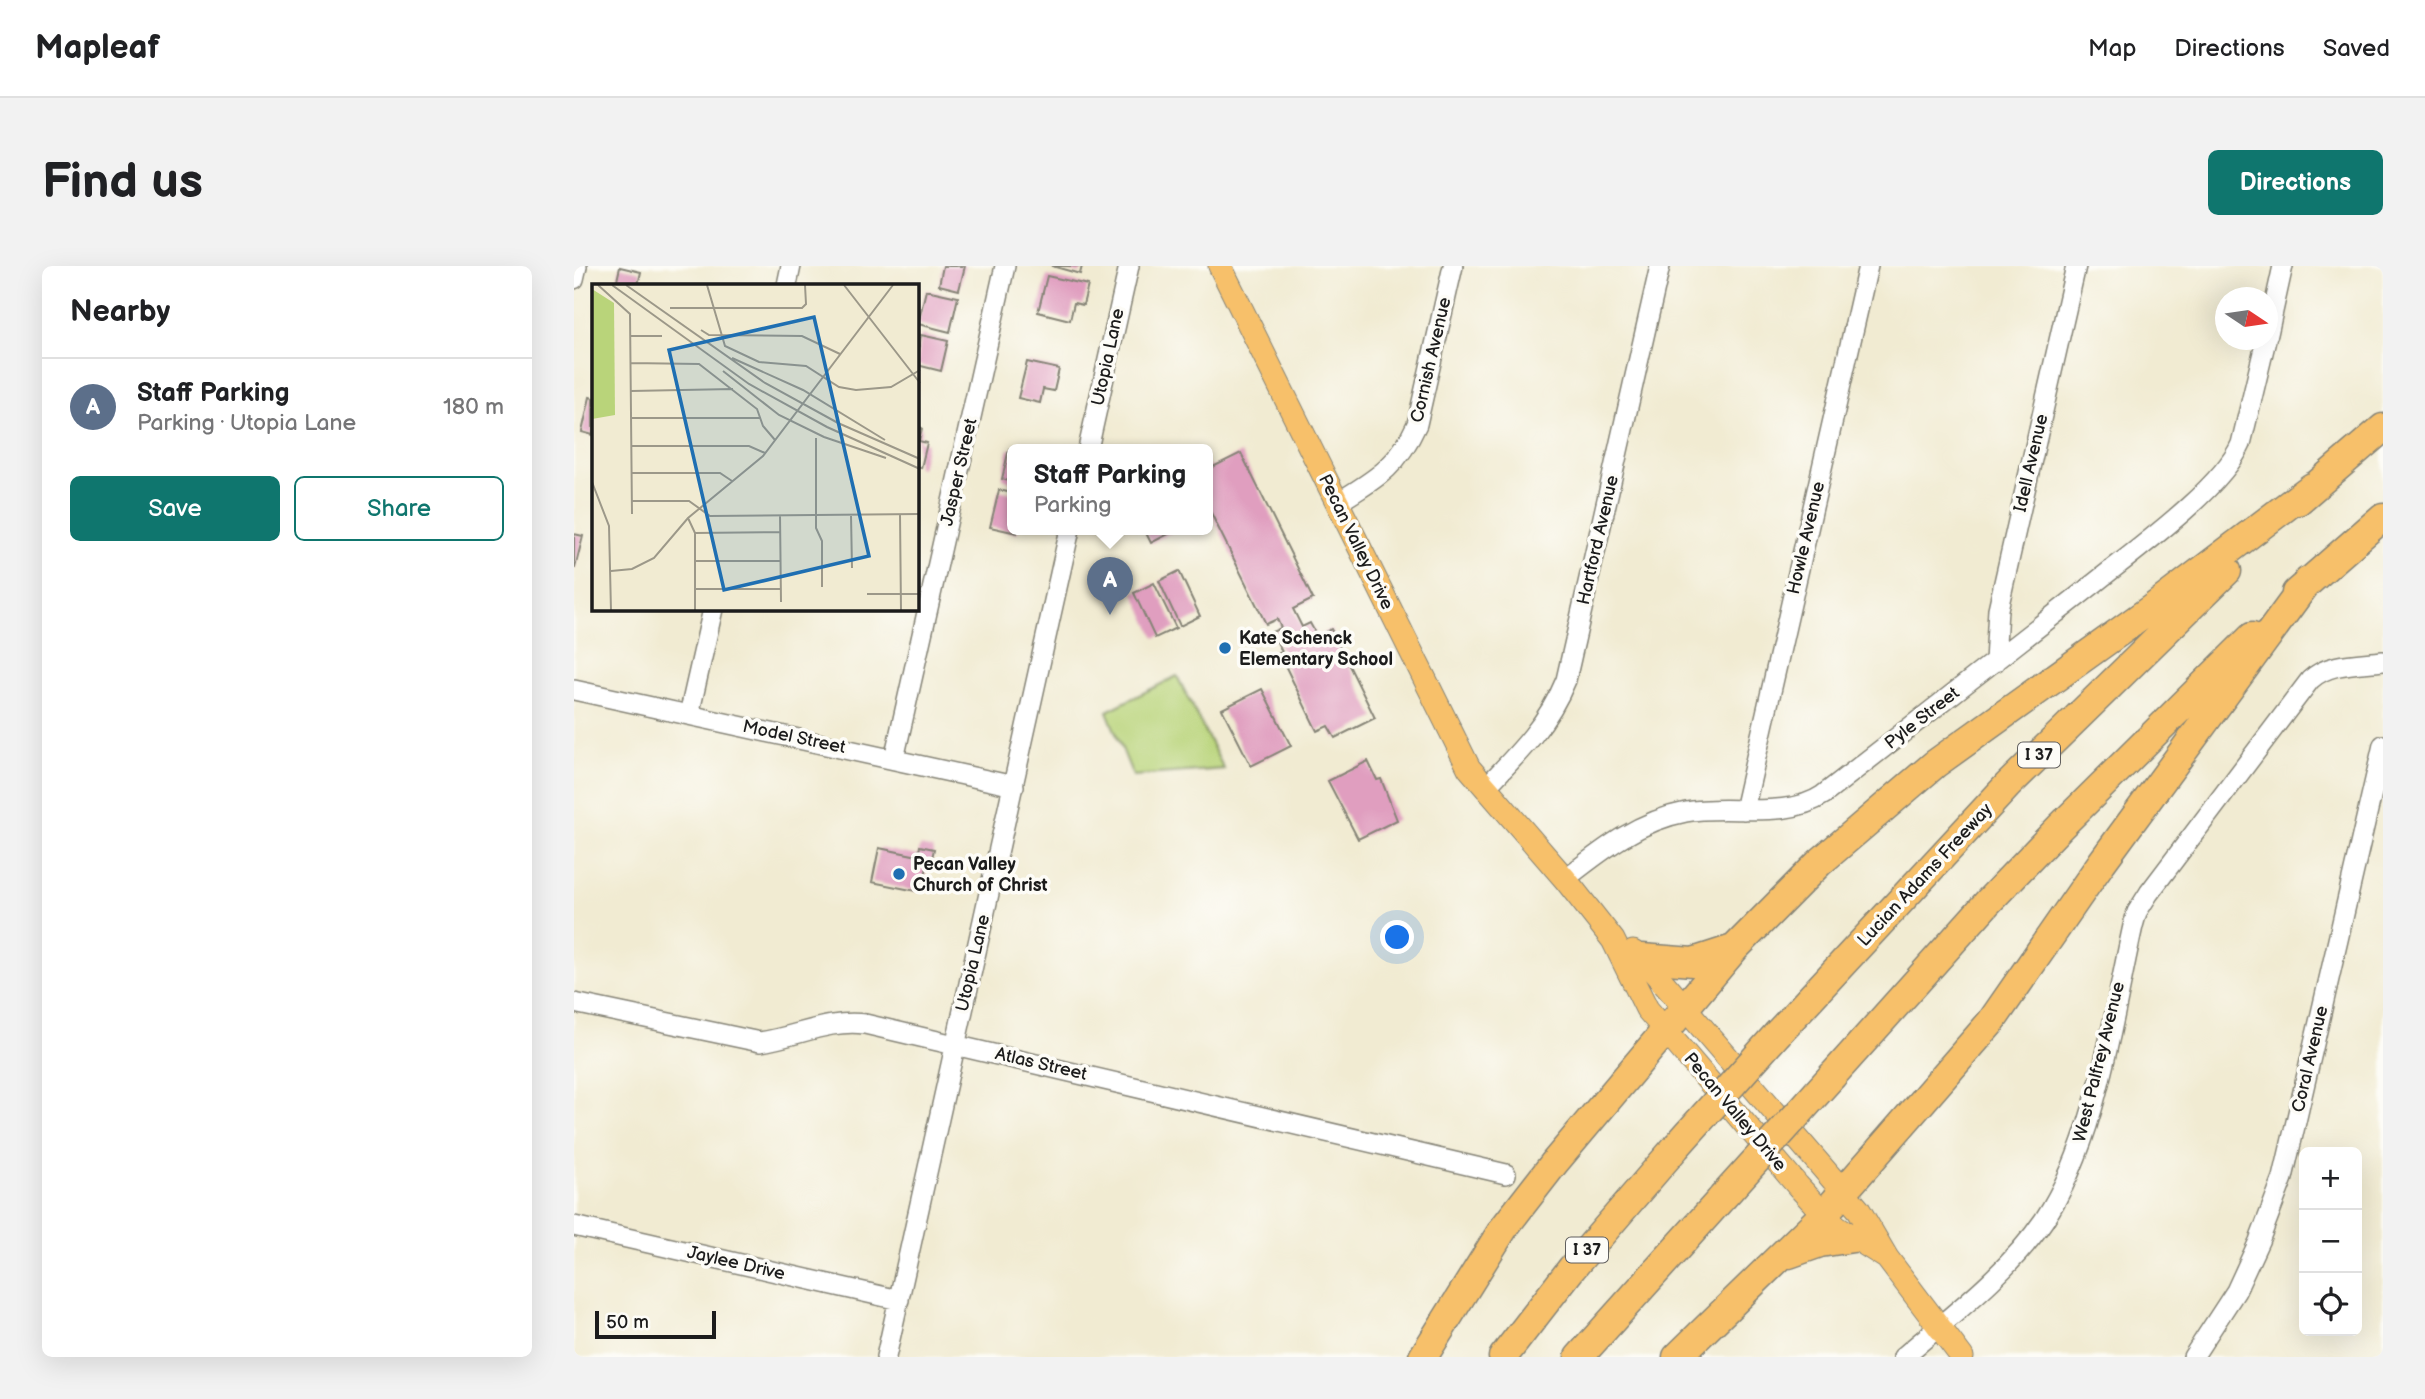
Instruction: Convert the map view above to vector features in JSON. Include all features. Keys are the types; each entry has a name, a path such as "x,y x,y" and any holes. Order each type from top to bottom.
{"highway":[{"name":"Lucian Adams Freeway","path":"1503,1357 1572,1268 1676,1147 2008,785 2312,488 2383,428"},
{"path":"1423,1357 1503,1229 1595,1112 1735,948 1819,863 1935,764 2154,607 2312,488"},
{"path":"1579,1357 1988,902 2308,581 2383,517"},
{"path":"1677,1357 1824,1214 1991,1022 2102,862 2308,581"},
{"path":"1642,958 1693,962 1735,948"},
{"path":"1780,1258 1820,1242 1853,1238"}],"main road":[{"name":"Pecan Valley Drive","path":"1220,266 1455,744 1485,788 1613,940 1647,1009 1833,1224 1887,1258"},
{"name":"Pecan Valley Drive","path":"1613,940 1642,958 1859,1210 1887,1258 1962,1357"}],"street":[{"path":"574,279 577,266"},
{"path":"786,284 791,266"},
{"name":"Jasper Street","path":"894,759 1005,266"},
{"name":"Utopia Lane","path":"1089,444 1129,266"},
{"name":"Cornish Avenue","path":"1337,503 1385,471 1408,445 1417,424 1453,266"},
{"name":"Hartford Avenue","path":"1485,788 1539,731 1559,698 1566,680 1660,266"},
{"name":"Howle Avenue","path":"1744,810 1868,266"},
{"name":"Idell Avenue","path":"1995,662 1998,609 2076,266"},
{"path":"2278,287 2283,266"},
{"name":"Pyle Street","path":"1564,879 1608,845 1651,823 1685,812 1791,807 1814,802 2151,538 2235,459 2245,431 2264,350"},
{"name":"Utopia Lane","path":"886,1357 1069,535"},
{"path":"689,715 713,611"},
{"name":"West Palfrey Avenue","path":"1903,1357 2005,1267 2043,1220 2066,1180 2098,1083 2137,912 2149,893 2310,680 2319,672 2332,667 2383,661"},
{"name":"Model Street","path":"574,690 1014,786"},
{"name":"Coral Avenue","path":"2193,1357 2236,1291 2283,1178 2383,745"},
{"name":"Atlas Street","path":"574,1003 760,1042 846,1022 954,1044 1506,1174"},
{"name":"Jaylee Drive","path":"574,1226 899,1300"}],"green space":[{"path":"1177,676 1224,769 1133,776 1107,711"}],"building":[{"path":"943,266 965,266 959,290 939,285"},
{"path":"1052,266 1082,266 1080,274"},
{"path":"620,267 641,272 638,284 616,284"},
{"path":"1047,276 1088,285 1083,305 1074,303 1070,320 1038,312"},
{"path":"926,290 958,297 950,332 919,324"},
{"path":"921,335 948,341 941,371 919,366"},
{"path":"1027,362 1059,369 1054,391 1043,389 1040,403 1018,398"},
{"path":"590,397 592,435 582,432"},
{"path":"919,441 927,443 919,468"},
{"path":"1241,453 1313,599 1293,609 1302,627 1310,623 1317,636 1331,629 1375,718 1335,738 1328,726 1317,731 1279,653 1282,652 1272,632 1281,628 1277,619 1266,624 1213,517 1213,467"},
{"path":"1007,458 1007,480 1002,479"},
{"path":"999,490 1007,492 1007,531 990,527"},
{"path":"574,534 583,536 575,568 574,568"},
{"path":"1147,535 1166,535 1151,543"},
{"path":"1179,571 1200,616 1180,626 1159,581"},
{"path":"1154,583 1176,628 1155,638 1134,593"},
{"path":"1262,689 1291,746 1251,766 1222,709"},
{"path":"1368,761 1377,780 1381,779 1397,820 1358,839 1328,781"},
{"name":"Pecan Valley Church of Christ","path":"920,846 934,849 921,892 872,882 879,848 918,856"}],"place":[{"name":"Staff Parking","path":"1110,615"},
{"name":"Kate Schenck Elementary School","path":"1225,648"},
{"name":"Pecan Valley Church of Christ","path":"899,874"}]}
